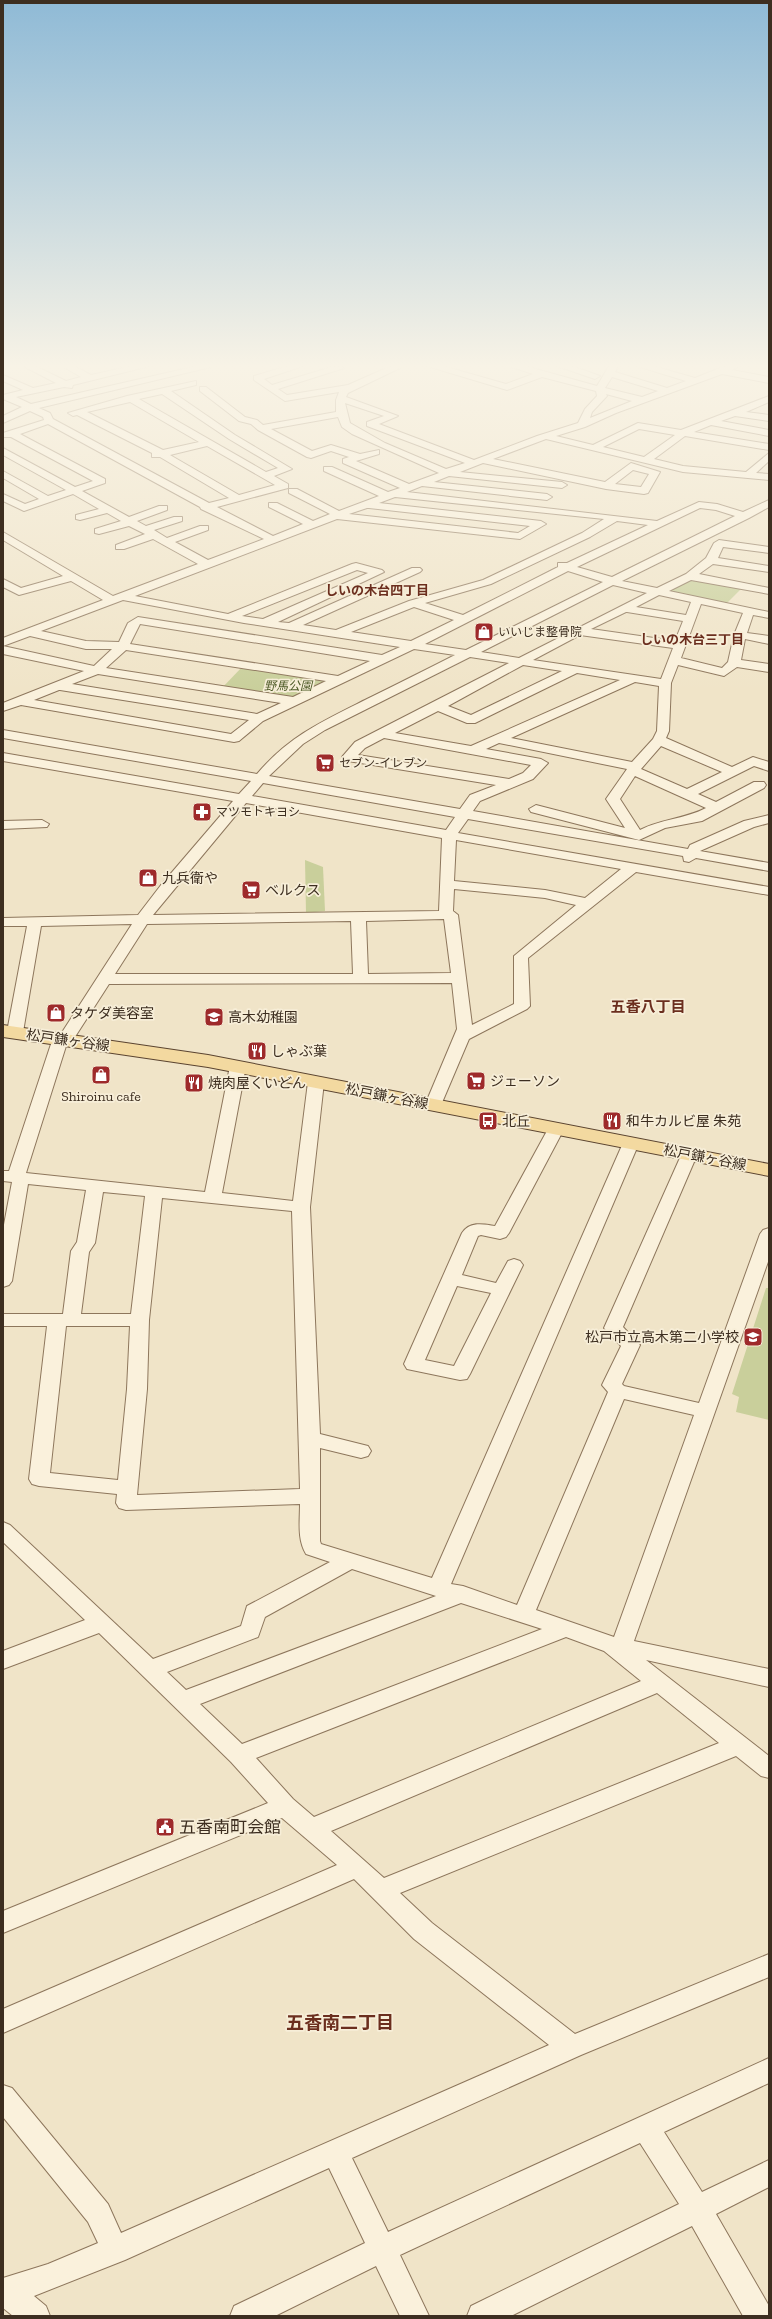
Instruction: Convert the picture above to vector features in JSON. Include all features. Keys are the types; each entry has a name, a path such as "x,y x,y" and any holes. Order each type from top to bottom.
{"main road":[{"name":"松戸鎌ヶ谷線","path":"9,1032 238,1066 769,1170"}],"street":[{"path":"5,474 48,504"},
{"path":"44,474 208,565"},
{"path":"48,504 74,491 101,481 87,474"},
{"path":"149,474 205,507 274,540"},
{"path":"195,474 237,498"},
{"path":"341,474 392,495 647,521 658,524"},
{"path":"378,474 410,488"},
{"path":"428,526 528,474"},
{"path":"540,474 566,482"},
{"path":"740,474 769,477"},
{"path":"205,507 284,486 265,475"},
{"path":"3,642 443,475 566,482 606,486"},
{"path":"517,521 566,482"},
{"path":"423,483 547,497"},
{"path":"293,491 337,516 520,536 540,524 365,505"},
{"path":"3,496 24,508 84,497"},
{"path":"3,1280 13,1177 59,1044 65,1040 105,980 142,920 166,888 242,798 290,747 321,726 614,582 769,503"},
{"path":"273,505 313,525"},
{"path":"20,701 234,738 259,718 383,660 567,567 699,505 717,507 745,516"},
{"path":"99,531 129,522 163,508"},
{"path":"80,517 107,510"},
{"path":"337,634 413,603 487,582 586,535 614,518"},
{"path":"120,546 178,519"},
{"path":"165,542 204,528"},
{"path":"3,535 112,601"},
{"path":"511,783 348,757 360,745 438,706 578,632 627,609 690,576 711,560 719,543 769,550"},
{"path":"539,558 614,582 769,615"},
{"path":"711,560 769,569"},
{"path":"230,617 356,566 378,572 265,623"},
{"path":"290,627 416,570"},
{"path":"690,576 769,591"},
{"path":"3,582 19,592 72,577"},
{"path":"365,578 385,584"},
{"path":"124,597 290,627 665,683"},
{"path":"635,838 613,799 634,768 659,740 664,730 665,683 697,600"},
{"path":"3,707 97,670 123,646 132,625 158,603"},
{"path":"413,603 464,619"},
{"path":"627,609 690,619"},
{"path":"674,660 724,672 734,663 740,636 749,611"},
{"path":"138,620 383,660"},
{"path":"28,632 86,645 123,646 340,680"},
{"path":"578,632 680,645"},
{"path":"740,636 769,640"},
{"path":"3,650 97,670 294,701"},
{"path":"734,663 769,668"},
{"path":"438,706 470,720 576,669"},
{"path":"474,750 634,678"},
{"path":"58,685 259,718"},
{"path":"3,734 463,814 635,838 661,825 697,818 716,807 764,787"},
{"path":"382,734 541,763 528,776 475,798 449,836 446,914"},
{"path":"498,739 634,768 716,807"},
{"path":"659,740 764,787"},
{"path":"3,757 769,891"},
{"path":"688,794 753,761 769,767"},
{"path":"536,809 691,854 769,867"},
{"path":"680,876 695,848 749,824 767,820"},
{"path":"3,825 42,824"},
{"path":"462,1036 522,1006 521,956 632,867"},
{"path":"446,884 545,894 587,903"},
{"path":"3,922 451,914 465,1028 433,1105"},
{"path":"358,915 361,978"},
{"path":"9,1032 35,921"},
{"path":"105,980 460,978"},
{"path":"212,1198 238,1066"},
{"path":"316,1082 302,1207 301,1238 310,1439 310,1541 313,1549 463,1594 615,1646 769,1678"},
{"path":"514,1264 460,1374 414,1364 471,1233 479,1229 500,1233 556,1129"},
{"path":"439,1587 631,1143"},
{"path":"689,1154 613,1328 631,1345 612,1384 618,1391 705,1411"},
{"path":"13,1177 302,1207"},
{"path":"95,1186 86,1243 80,1251 64,1319 39,1479 128,1488"},
{"path":"154,1192 140,1320 126,1503 309,1496"},
{"path":"615,1646 705,1411 769,1234"},
{"path":"451,1279 502,1290"},
{"path":"3,1320 140,1320"},
{"path":"524,1614 618,1391"},
{"path":"310,1439 361,1451"},
{"path":"3,1530 239,1755 285,1806 310,1829 357,1867 424,1932 572,2047"},
{"path":"150,1670 250,1632 256,1612 351,1560"},
{"path":"183,1701 463,1594"},
{"path":"3,1660 102,1623"},
{"path":"239,1755 566,1628"},
{"path":"615,1646 659,1683 769,1769"},
{"path":"310,1829 659,1683"},
{"path":"380,1890 739,1745"},
{"path":"3,1922 285,1806"},
{"path":"3,2021 357,1867"},
{"path":"4,2292 48,2278 115,2250 572,2047 769,1965"},
{"path":"244,2316 382,2249 769,2070"},
{"path":"3,2097 98,2213 115,2250"},
{"path":"646,2128 697,2208 759,2316"},
{"path":"335,2152 414,2316"},
{"path":"481,2316 769,2173"},
{"path":"4,2292 36,2316"}],"green space":[{"path":"689,579 742,588 726,604 668,592"},
{"name":"野馬公園","path":"244,665 340,680 294,701 220,690"},
{"path":"305,860 323,867 325,911 306,913"},
{"path":"766,1288 769,1288 769,1420 736,1412 739,1397 732,1394"}],"place":[{"name":"いいじま整骨院","path":"484,632"},
{"name":"セブン-イレブン","path":"325,763"},
{"name":"マツモトキヨシ","path":"202,812"},
{"name":"九兵衛や","path":"148,878"},
{"name":"ベルクス","path":"251,890"},
{"name":"タケダ美容室","path":"56,1013"},
{"name":"高木幼稚園","path":"214,1017"},
{"name":"しゃぶ葉","path":"257,1051"},
{"name":"Shiroinu cafe","path":"101,1075"},
{"name":"ジェーソン","path":"476,1081"},
{"name":"焼肉屋くいどん","path":"194,1083"},
{"name":"北丘","path":"488,1121"},
{"name":"和牛カルビ屋 朱苑","path":"612,1121"},
{"name":"松戸市立高木第二小学校","path":"753,1337"},
{"name":"五香南町会館","path":"165,1827"}],"district":[{"name":"しいの木台四丁目","path":"377,590"},
{"name":"しいの木台三丁目","path":"692,639"},
{"name":"五香八丁目","path":"648,1007"},
{"name":"五香南二丁目","path":"340,2023"}]}
